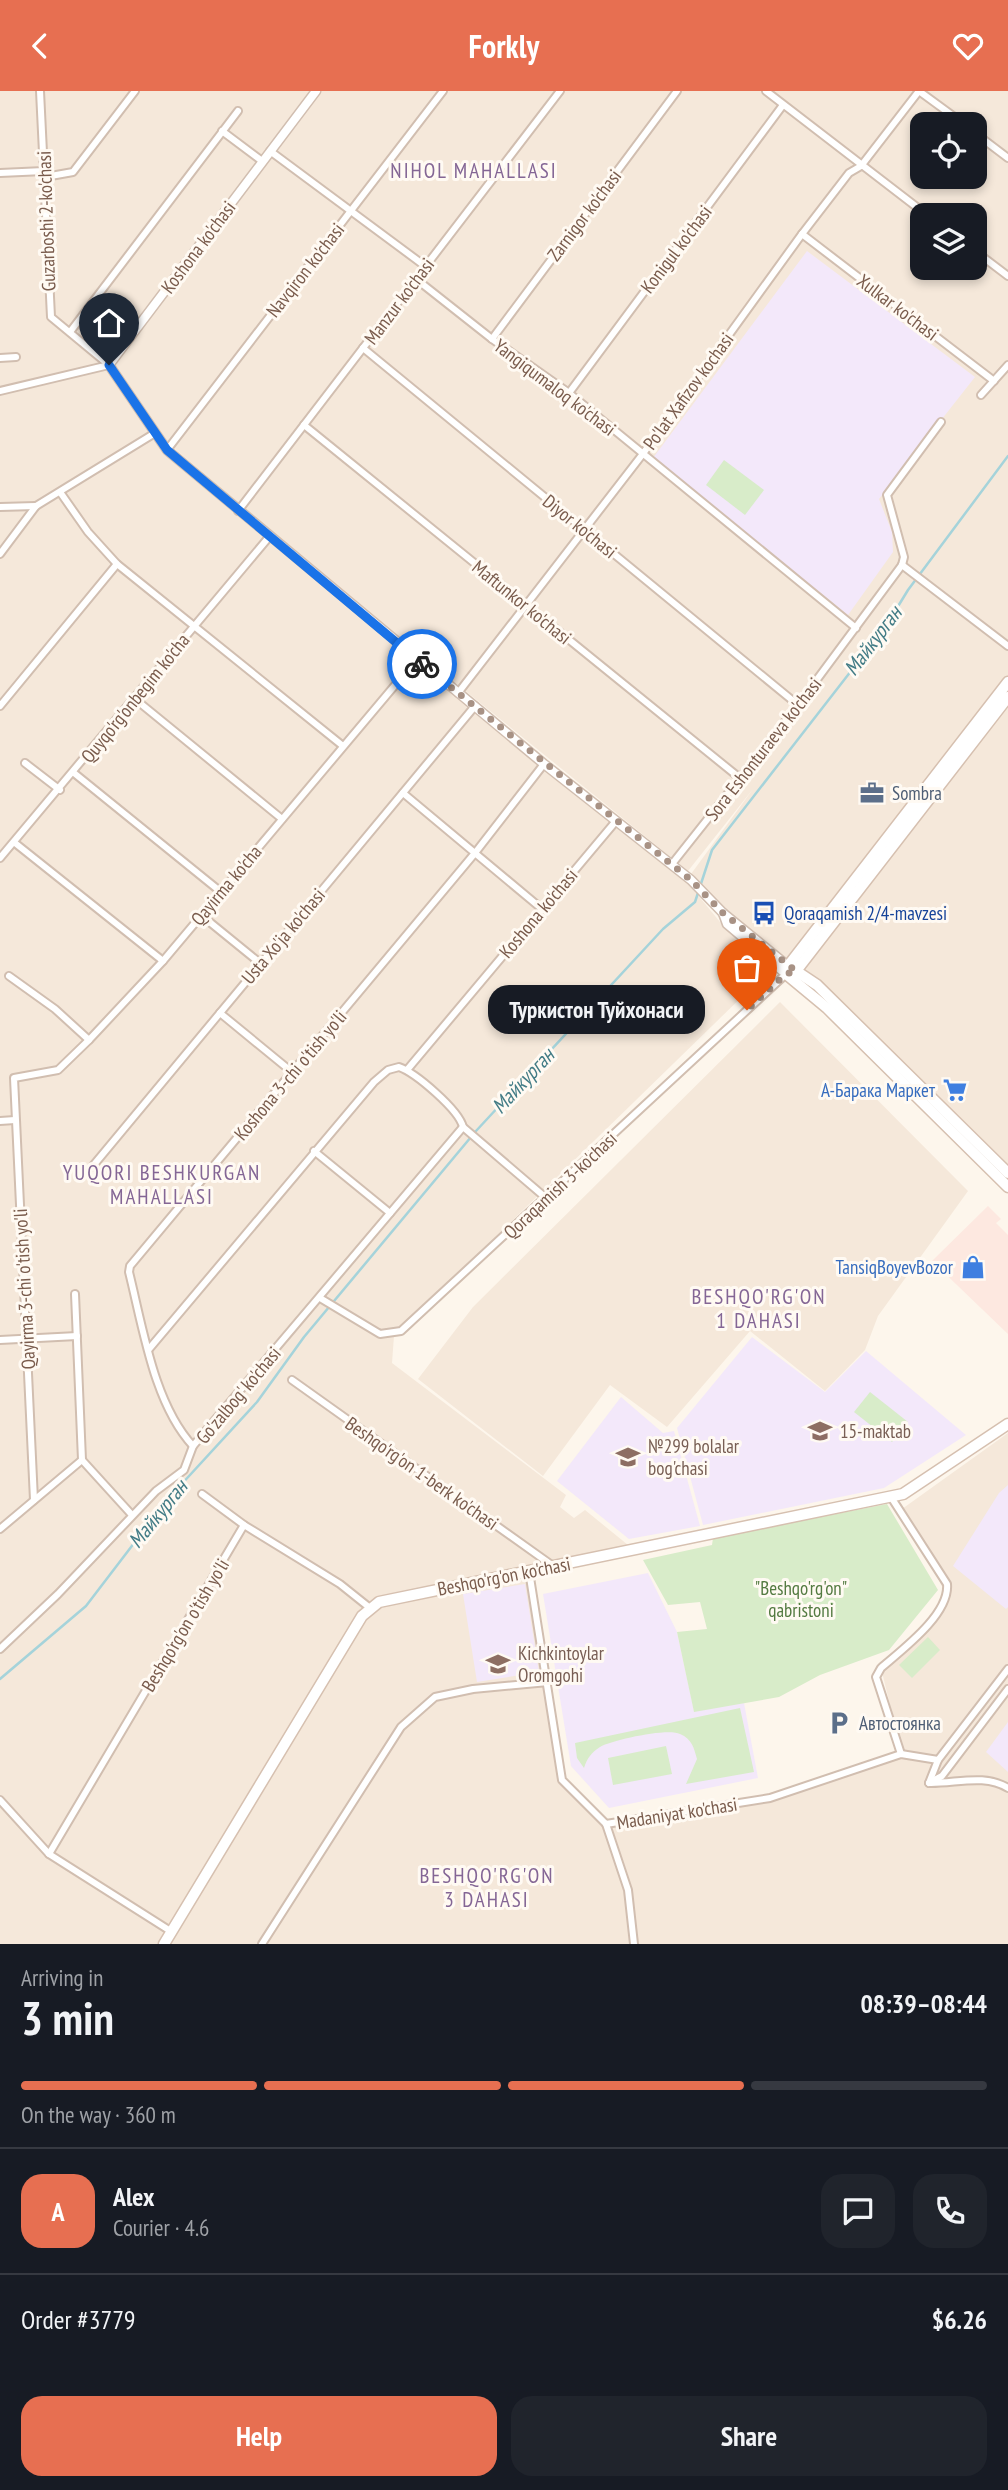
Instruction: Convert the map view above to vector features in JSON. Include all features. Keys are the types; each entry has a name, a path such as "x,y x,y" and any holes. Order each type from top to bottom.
{"main road":[{"name":"Qoraqamish 3-ko'chasi","path":"790,970 1008,682"},
{"name":"Qoraqamish 3-ko'chasi","path":"790,970 1008,697"},
{"path":"790,970 817,985 1008,1173"},
{"path":"790,970 1008,1187"},
{"name":"Beshqo'rg'on ko'chasi","path":"370,1608 388,1599 903,1494 1008,1423"},
{"path":"164,1944 362,1616 370,1608"}],"street":[{"name":"Guzarboshi 2-ko'chasi","path":"40,91 51,317 109,365"},
{"path":"0,173 73,172 135,91"},
{"name":"Koshona ko'chasi","path":"109,365 316,91"},
{"name":"Navqiron ko'chasi","path":"167,450 443,91"},
{"name":"Manzur ko'chasi","path":"238,511 560,91"},
{"name":"Zarnigor ko'chasi","path":"492,339 677,91"},
{"path":"766,91 911,203"},
{"path":"919,91 948,112"},
{"name":"Po'lat Xafizov kochasi","path":"458,693 642,455 802,234 849,173 861,166 919,91"},
{"name":"Konigul ko'chasi","path":"569,393 783,105"},
{"path":"69,332 237,111"},
{"path":"222,131 262,161"},
{"path":"987,141 1008,157"},
{"path":"271,151 425,267"},
{"name":"Xulkar ko'chasi","path":"802,234 995,381"},
{"path":"987,260 1008,276"},
{"name":"Yangiqumaloq ko'chasi","path":"416,279 492,339 569,393 856,628"},
{"name":"Diyor ko'chasi","path":"363,348 798,705"},
{"path":"0,358 16,357"},
{"path":"0,391 109,365 167,450 268,537 544,764 672,864 723,913 790,970"},
{"path":"981,395 1008,365"},
{"path":"941,422 887,495 904,557 902,565 1008,646"},
{"name":"Maftunkor ko'chasi","path":"304,425 741,779"},
{"path":"0,554 36,506 155,433"},
{"path":"60,492 88,532 117,564 343,745"},
{"path":"0,507 36,506"},
{"name":"Quyqo'rg'onbegim ko'cha","path":"0,858 60,790 268,537"},
{"path":"0,706 117,564"},
{"name":"Sora Eshonturaeva ko'chasi","path":"672,864 798,705 902,565"},
{"name":"Qayirma ko'cha","path":"14,1078 58,1070 89,1040 163,961 416,659"},
{"path":"135,699 282,818"},
{"name":"Usta Xo'ja ko'chasi","path":"92,1167 475,706"},
{"path":"25,762 60,790"},
{"name":"Koshona 3-chi o'tish yo'li","path":"193,1447 171,1419 149,1349 129,1272 130,1266 475,853 544,764"},
{"path":"74,773 221,892"},
{"path":"403,793 542,909"},
{"name":"Koshona ko'chasi","path":"407,1070 616,821"},
{"path":"15,843 163,961"},
{"path":"201,915 260,963"},
{"name":"Qoraqamish 3-ko'chasi","path":"320,1298 380,1334 391,1335 401,1331 790,970"},
{"path":"9,976 55,1009 89,1040"},
{"path":"220,1013 292,1072"},
{"path":"149,1349 314,1151 382,1074 393,1068 407,1070 460,1116 463,1127 546,1198"},
{"name":"Qayirma 3-chi o'tish yo'li","path":"14,1078 34,1500"},
{"path":"0,1121 15,1120"},
{"name":"Go'zalbog' ko'chasi","path":"0,1649 58,1594 132,1515 184,1470 193,1447 463,1127"},
{"path":"314,1151 390,1213"},
{"path":"75,1294 82,1460 132,1515"},
{"path":"0,1340 77,1336"},
{"name":"Beshqo'rg'on 1-berk ko'chasi","path":"292,1380 553,1566"},
{"path":"0,1529 82,1460"},
{"path":"202,1494 244,1525 340,1584 370,1608"},
{"path":"891,1497 947,1584 948,1598 941,1610 877,1674 876,1680 901,1754 938,1760"},
{"name":"Beshqo'rg'on o'tish yo'li","path":"49,1854 244,1525"},
{"name":"Madaniyat ko'chasi","path":"529,1571 562,1780 606,1824 770,1798 901,1754"},
{"path":"929,1783 938,1760 1008,1669"},
{"path":"262,1944 401,1727 435,1697 473,1689 548,1682"},
{"path":"929,1783 942,1776 1008,1689"},
{"path":"955,1738 965,1746"},
{"path":"942,1776 952,1783"},
{"path":"929,1783 982,1779 1008,1788"},
{"path":"0,1800 49,1854 172,1932"},
{"path":"606,1824 628,1890 634,1944"}],"shaded area":[{"path":"0,91 1008,91 1008,682 788,961 732,916 691,874 753,789 688,871 369,613 168,443 111,376 160,445 616,821 687,882 720,922 775,973 752,987 394,1336 392,1363 566,1495 560,1507 574,1518 585,1510 628,1545 529,1571 563,1780 607,1824 770,1797 902,1754 881,1668 948,1598 902,1509 1008,1433 1008,1667 938,1760 941,1761 1008,1676 1008,1944 0,1944"},
{"path":"807,251 975,377 879,499 892,532 893,552 848,615 653,458"},
{"path":"1008,697 1008,1173 796,971"},
{"name":"BESHQO'RG'ON 1 DAHASI","path":"780,1002 968,1191 878,1316 865,1350 825,1391 750,1331 667,1427 610,1385 543,1476 418,1379 473,1307"},
{"name":"TansiqBoyevBozor","path":"988,1206 1001,1219 996,1223 1008,1235 1008,1334 932,1261"},
{"name":"15-maktab","path":"752,1337 825,1392 866,1351 966,1435 884,1488 703,1525 677,1428"},
{"name":"№299 bolalar bog'chasi","path":"621,1397 663,1433 674,1431 700,1526 629,1539 557,1481"},
{"path":"1008,1485 1006,1609 953,1566 999,1493"},
{"path":"648,1573 677,1632 694,1711 744,1703 758,1778 609,1808 571,1766 543,1594"},
{"path":"525,1584 539,1672 477,1682 463,1594"},
{"path":"1008,1722 1008,1772 986,1752"}],"green space":[{"path":"724,460 764,490 745,515 706,485"},
{"path":"870,1392 908,1422 892,1442 854,1412"},
{"name":"\"Beshqo'rg'on\" qabristoni","path":"887,1504 938,1590 889,1650 820,1675 779,1697 694,1712 677,1632 707,1629 700,1602 668,1605 643,1560 712,1545 713,1538"},
{"path":"928,1637 940,1650 912,1678 899,1665"},
{"path":"740,1708 754,1772 686,1784 697,1759 690,1741 673,1733 628,1738 607,1744 592,1753 584,1768 577,1758 575,1743"},
{"path":"666,1746 672,1774 613,1785 608,1758"}],"waterway":[{"name":"Майкурган","path":"0,1679 86,1606 167,1500 257,1402 304,1337 476,1131 663,929 695,902 712,850 886,626 908,590 1008,456"}],"way so far":[{"path":"422,664 691,880 723,913 796,971 786,974 747,1010"}],"place":[{"name":"Sombra","path":"872,793"},
{"name":"Qoraqamish 2/4-mavzesi","path":"764,913"},
{"name":"Туркистон Туйхонаси","path":"747,1010"},
{"name":"А-Барака Маркет","path":"955,1090"},
{"name":"TansiqBoyevBozor","path":"973,1267"},
{"name":"15-maktab","path":"820,1431"},
{"name":"№299 bolalar bog'chasi","path":"628,1457"},
{"name":"Kichkintoylar Oromgohi","path":"498,1664"},
{"name":"Автостоянка","path":"839,1723"}],"district":[{"name":"NIHOL MAHALLASI","path":"474,171"},
{"name":"YUQORI BESHKURGAN MAHALLASI","path":"162,1185"},
{"name":"BESHQO'RG'ON 1 DAHASI","path":"759,1309"},
{"name":"BESHQO'RG'ON 3 DAHASI","path":"487,1888"}],"route":[{"path":"109,365 167,450 422,664"}]}
